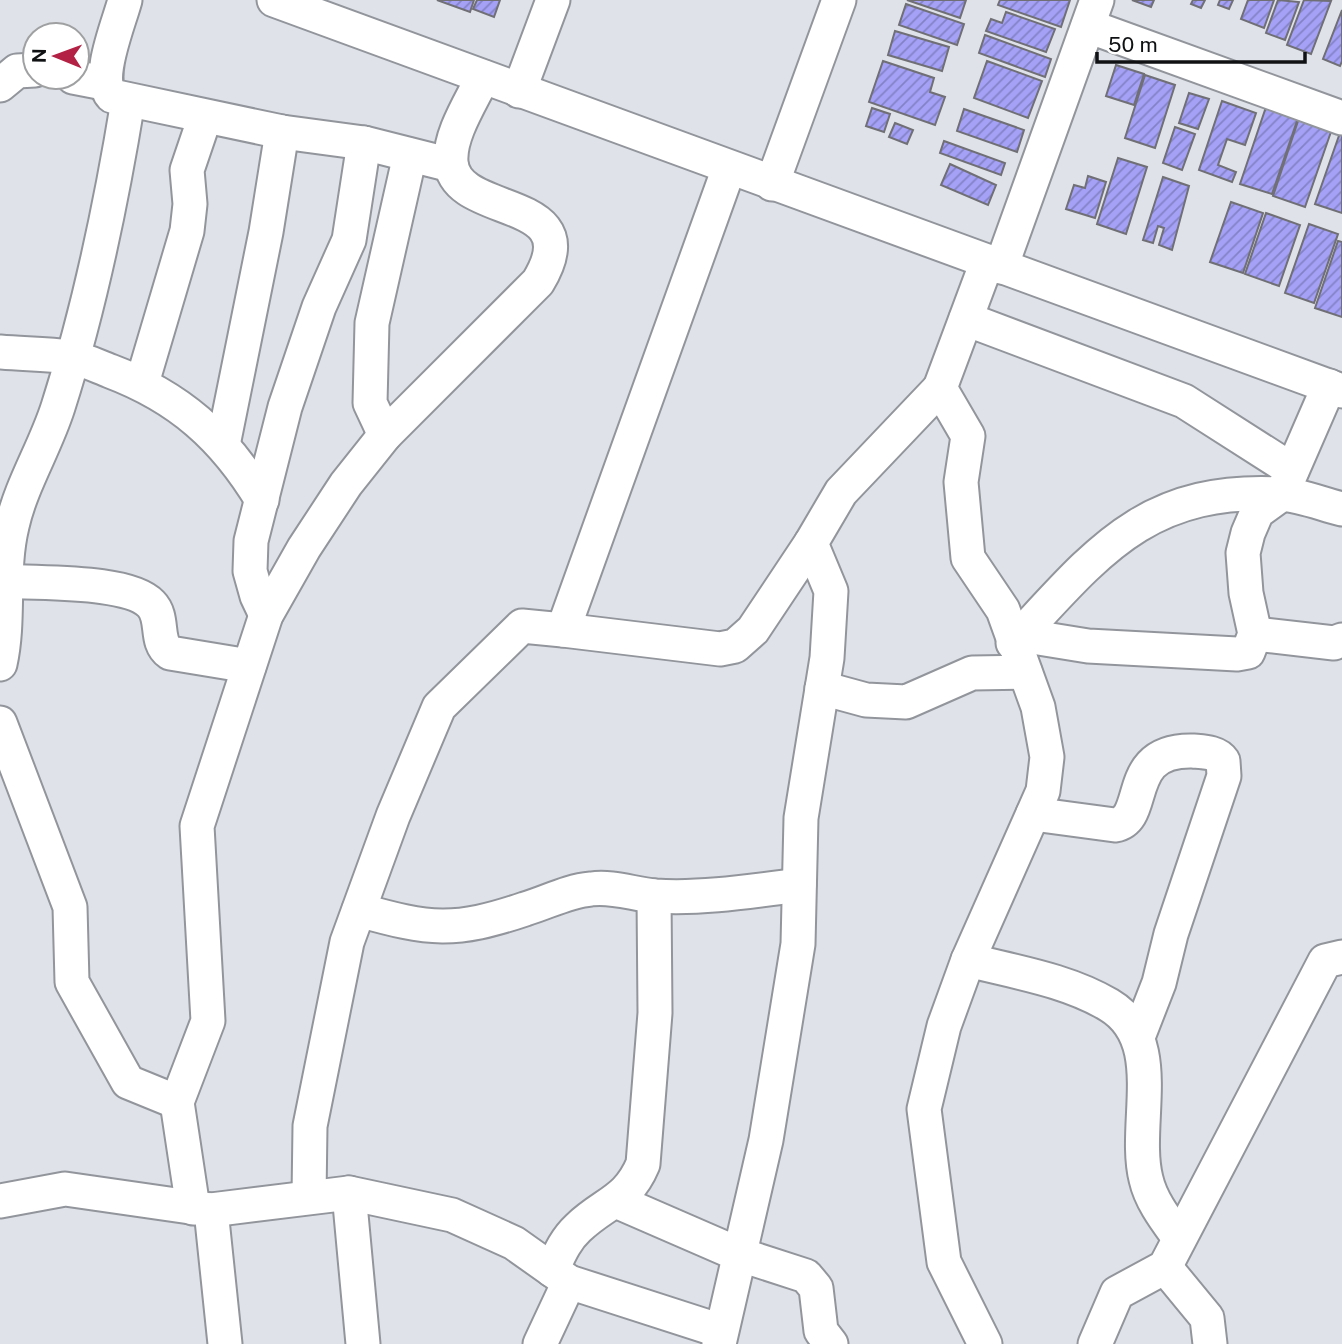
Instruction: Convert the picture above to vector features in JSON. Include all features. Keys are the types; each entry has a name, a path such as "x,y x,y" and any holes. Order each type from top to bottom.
{"street":[{"path":"0,664 11,528 8,497 57,409 108,211 102,87 125,0"},
{"path":"274,0 1335,388 1287,482 1257,512 1244,553 1246,593 1255,634 1248,652 1237,654 1088,646 1019,650 906,702 866,700 822,688"},
{"path":"519,91 553,0"},
{"path":"772,184 839,0"},
{"path":"309,1197 310,1126 347,942 393,816 439,707 522,626 720,649 735,646 753,630 841,492 940,388 966,318 994,265 1093,13 1342,118"},
{"path":"0,85 21,71"},
{"path":"225,1344 202,1209 177,1102 208,1021 197,826 267,615 311,537 346,484 385,435 538,282 548,265 551,246 546,231 538,221 466,187 456,177 451,165 451,147 483,77"},
{"path":"102,87 205,117 282,132 364,143 451,165"},
{"path":"142,383 187,231 190,204 187,170 205,117"},
{"path":"223,445 264,246 282,132"},
{"path":"267,615 257,596 250,571 251,541 285,407 319,307 349,240 364,143"},
{"path":"385,435 370,403 372,323 410,155"},
{"path":"563,630 729,168"},
{"path":"966,318 1184,401 1287,482 1342,509"},
{"path":"0,352 72,357 142,383 178,405 223,445 239,462 262,500"},
{"path":"940,388 968,436 961,482 968,558 1003,610 1019,650 1038,707 1047,757 1043,791 968,960 944,1026 924,1109 944,1262 985,1344"},
{"path":"1019,650 1106,547 1160,511 1215,496 1287,482"},
{"path":"0,1201 65,1189 202,1209 349,1193 452,1215 514,1243 561,1276 720,1338 766,1140 798,944 801,818 822,688 831,592 811,542"},
{"path":"6,581 105,588 140,596 156,610 162,643 170,653 250,666"},
{"path":"1255,634 1334,643 1342,640"},
{"path":"0,723 70,907 72,982 128,1082 177,1102"},
{"path":"1033,814 1124,824 1131,817 1138,783 1150,765 1180,751 1212,754 1223,761 1224,776 1171,934 1159,983 1138,1037"},
{"path":"359,910 415,926 442,927 471,925 571,891 617,889 653,896 692,896 799,885"},
{"path":"540,1344 561,1276 566,1240 635,1184 643,1164 648,1138 655,1013 653,896"},
{"path":"1095,1344 1117,1293 1172,1253 1325,961 1342,957"},
{"path":"968,960 1077,989 1111,1006 1128,1020 1138,1037 1143,1059 1143,1161 1146,1181 1172,1253 1207,1318 1210,1344"},
{"path":"349,1193 363,1344"},
{"path":"616,1201 738,1254 793,1271 812,1281 821,1331 831,1344"}],"building":[{"path":"437,0 474,0 470,12"},
{"path":"477,0 500,0 494,17 473,9"},
{"path":"907,0 966,0 960,18"},
{"path":"1000,0 1070,0 1061,27 998,5"},
{"path":"1132,0 1154,0 1151,7"},
{"path":"1193,0 1205,0 1201,8 1191,4"},
{"path":"1220,0 1233,0 1229,9 1218,5"},
{"path":"1248,0 1274,0 1264,28 1241,19"},
{"path":"1278,0 1299,2 1285,40 1266,33"},
{"path":"1304,0 1331,1 1311,54 1287,45"},
{"path":"906,4 964,24 957,45 899,25"},
{"path":"1342,10 1342,61 1340,66 1323,59"},
{"path":"1006,12 1055,29 1046,52 986,31 991,19 1002,23"},
{"path":"895,31 949,47 942,71 888,55"},
{"path":"985,35 1051,59 1045,77 979,53"},
{"path":"883,61 934,78 930,92 945,97 935,125 869,102"},
{"path":"987,61 1042,81 1028,118 974,98"},
{"path":"1116,65 1144,74 1134,105 1106,96"},
{"path":"1145,75 1175,85 1155,148 1125,138"},
{"path":"1189,93 1209,99 1198,129 1179,123"},
{"path":"1222,101 1256,113 1245,145 1227,139 1218,165 1236,172 1232,182 1199,170"},
{"path":"1266,107 1298,118 1272,194 1240,184"},
{"path":"872,108 890,114 884,132 866,126"},
{"path":"964,109 1024,130 1017,152 957,131"},
{"path":"1300,115 1333,126 1305,207 1273,196"},
{"path":"895,123 913,130 907,144 889,137"},
{"path":"1175,127 1195,134 1182,170 1163,163"},
{"path":"1342,127 1342,213 1315,204"},
{"path":"944,141 1005,163 1001,175 940,153"},
{"path":"1118,158 1147,167 1126,234 1097,224"},
{"path":"950,164 996,185 988,205 941,185"},
{"path":"1088,176 1106,182 1095,218 1066,209 1074,185 1085,188"},
{"path":"1163,177 1189,186 1172,250 1159,245 1164,228 1158,226 1153,243 1143,240"},
{"path":"1231,202 1263,213 1243,273 1210,262"},
{"path":"1266,213 1300,225 1279,286 1245,274"},
{"path":"1309,224 1338,234 1314,303 1285,293"},
{"path":"1338,241 1342,242 1342,317 1315,308"}]}
